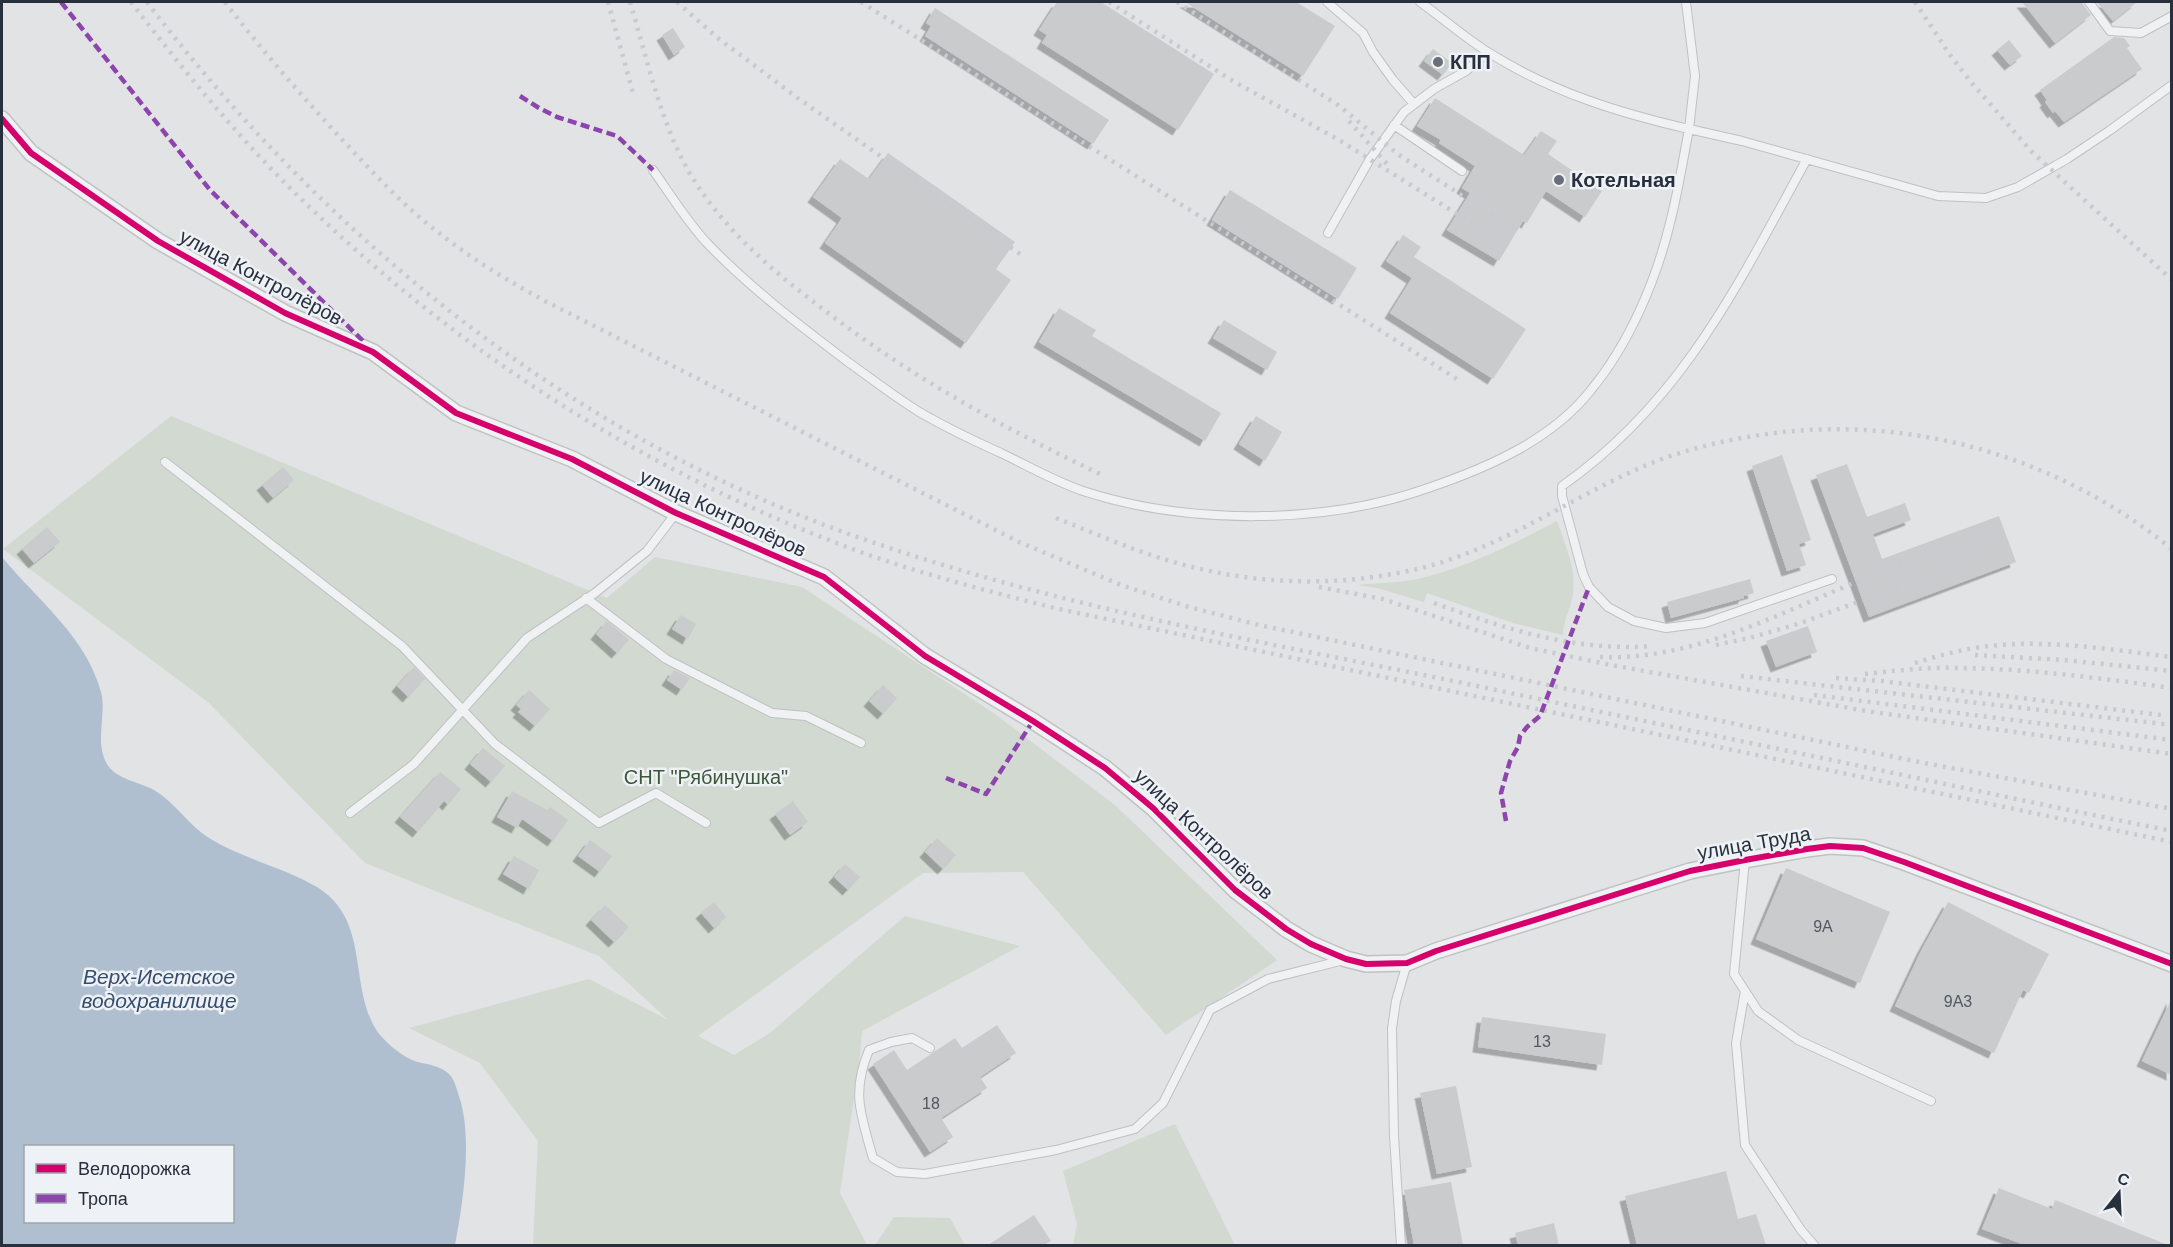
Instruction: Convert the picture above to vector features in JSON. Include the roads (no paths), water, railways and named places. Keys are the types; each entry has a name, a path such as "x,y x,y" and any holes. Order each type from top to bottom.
{"street":[{"name":"улица Контролёров","path":"2,119 31,153 158,241 285,313 373,352 456,413 572,459 676,513 824,577 925,656 1033,721 1105,768 1153,808 1235,890 1286,929 1311,944 1346,959 1366,964 1407,963"},
{"name":"улица Труда","path":"1407,963 1436,951 1690,871 1830,846 1863,848 1904,862 2172,964"}],"lane":[{"path":"1327,2 1363,33 1386,72 1414,104"},
{"path":"1420,2 1488,52 1553,88 1616,110 1716,134 1938,196 1986,198 2018,188 2109,131 2172,85"},
{"path":"653,170 705,240 754,288 811,334 900,400 947,428 1055,479 1081,490 1114,499 1153,508 1192,513 1305,514 1374,504 1448,482 1515,451 1548,431 1572,411 1591,392 1608,367 1644,300 1670,224 1689,129 1695,76 1686,2"},
{"path":"2089,2 2110,31 2141,33 2172,16"},
{"path":"1328,233 1370,159 1394,125 1414,104 1434,89 1466,71 1488,52"},
{"path":"1394,125 1462,171"},
{"path":"1807,159 1733,292 1693,355 1657,402 1638,422 1588,468 1562,486 1562,496 1588,587 1608,608 1634,621 1666,628 1684,627 1832,579"},
{"path":"165,462 402,646 495,744 599,823 656,794 706,823"},
{"path":"350,813 414,764 527,638 586,598 647,551 676,513"},
{"path":"586,598 666,658 772,712 806,716 861,743"},
{"path":"1745,860 1734,974 1758,1011 1798,1040 1931,1101"},
{"path":"930,1048 912,1038 891,1042 869,1050 862,1067 857,1090 863,1124 873,1158 897,1172 925,1174 966,1168 1016,1156 1056,1150 1135,1129 1163,1103 1210,1010 1268,979 1346,959"},
{"path":"1401,1245 1391,1060 1396,1001 1407,963"},
{"path":"1745,991 1736,1043 1745,1145 1801,1230 1815,1245"}],"water":[{"name":"Верх-Исетское водохранилище","path":"2,557 72,636 94,672 101,692 103,709 101,747 111,769 122,777 162,795 209,838 235,852 304,880 334,901 345,917 352,935 363,994 368,1013 377,1031 402,1054 412,1060 442,1069 451,1077 463,1112 466,1150 461,1210 455,1245 2,1245"}],"railway":[{"path":"131,2 241,137 345,240 411,297 481,351 554,400 629,445 707,486 787,523 892,563 1054,608 2172,842"},
{"path":"147,2 216,87 291,168 370,245 455,315 544,380 638,437 736,488 838,530 991,579 1148,618 2172,831"},
{"path":"225,2 301,95 382,181 427,223 478,261 547,302 1019,542 1121,585 1189,607 1259,625 1919,762 2172,809"},
{"path":"608,2 633,93"},
{"path":"630,2 663,114 681,157 705,196 750,248 783,278 885,354 990,418 1100,474"},
{"path":"677,2 719,39 799,99 1023,256"},
{"path":"861,2 1460,381"},
{"path":"1109,2 1233,81 1339,140 1505,244"},
{"path":"1177,2 1338,105 1399,155 1514,229"},
{"path":"1915,2 1971,82 2031,151 2172,280"},
{"path":"1349,121 1387,164"},
{"path":"1056,518 1139,551 1196,568 1256,579 1348,580 1408,571 1469,553 1527,526 1611,481 1684,452 1760,435 1815,430 1870,430 1924,437 1978,448 2029,466 2079,488 2127,516 2172,549"},
{"path":"1600,657 1635,656 1703,643 1769,619 1866,578 1992,532"},
{"path":"1716,645 1801,623 1998,550"},
{"path":"1319,587 1383,599 1530,648 1611,665 1866,711 2172,754"},
{"path":"1434,603 1514,630 1568,642 1624,647 1653,646"},
{"path":"1915,663 1964,650 2016,644 2068,645 2172,657"},
{"path":"1975,655 2064,660 2172,671"},
{"path":"1865,674 1930,668 1980,668 2062,674 2172,688"},
{"path":"1741,676 2172,725"},
{"path":"1836,678 1881,681 2161,715"},
{"path":"1814,695 2172,740"}],"place":[{"name":"КПП","path":"1438,62"},
{"name":"Котельная","path":"1559,180"}],"park label":[{"name":"СНТ \"Рябинушка\"","path":"706,777"}]}
